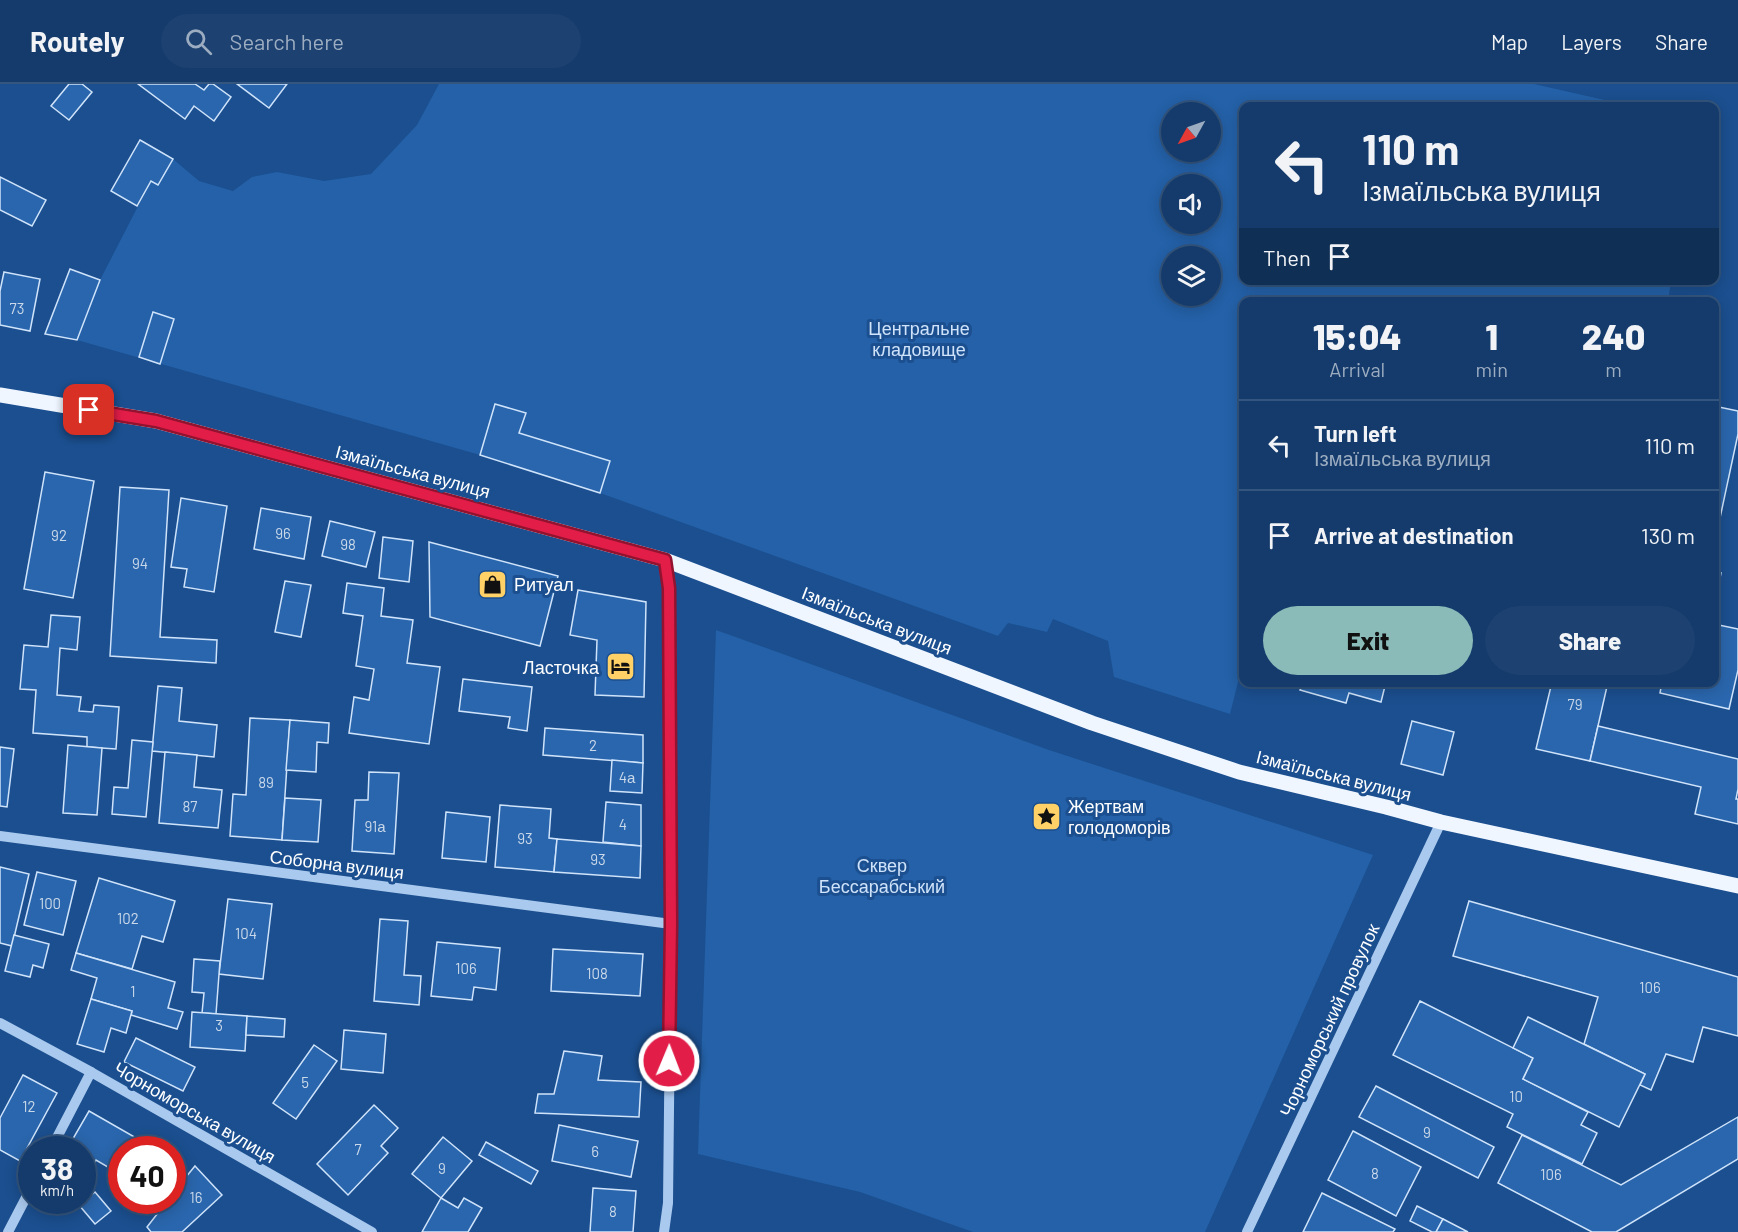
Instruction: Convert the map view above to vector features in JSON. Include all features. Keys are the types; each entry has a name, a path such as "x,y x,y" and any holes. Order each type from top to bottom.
{"main road":[{"name":"Ізмаїльська вулиця","path":"0,395 156,421 665,560 1092,723 1239,772 1441,822 1738,886"}],"street":[{"path":"664,1232 668,1203 671,924 669,588 665,560"},
{"name":"Чорноморський провулок","path":"1247,1232 1441,822"},
{"name":"Соборна вулиця","path":"0,836 671,924"},
{"name":"Чорноморська вулиця","path":"0,1023 91,1072 372,1232"},
{"path":"58,1136 91,1072"},
{"path":"8,1232 18,1213"}],"green space":[{"name":"Центральне кладовище","path":"439,84 1534,84 1613,102 1239,102 1239,285 1670,285 1669,297 1239,297 1239,678 1230,714 1114,677 1108,641 1053,619 1047,632 1008,623 998,636 600,493 480,455 77,340 100,280 151,181 158,184 173,159 199,181 233,191 252,177 277,172 324,181 371,174 417,125"},
{"name":"Сквер Бессарабський","path":"716,630 1049,750 1373,855 1205,1232 973,1232 860,1192 698,1154"}],"building":[{"path":"69,84 82,84 92,92 69,120 51,106"},
{"path":"138,84 195,84 204,90 209,84 213,84 231,97 214,121 194,106 185,119"},
{"path":"237,84 287,84 269,108"},
{"path":"140,140 173,159 158,185 151,181 137,206 111,191"},
{"path":"0,177 46,200 32,226 0,210"},
{"path":"70,269 100,280 77,340 45,334"},
{"path":"4,272 40,279 30,331 0,325 0,291"},
{"path":"153,312 174,319 160,364 139,357"},
{"path":"495,404 526,413 519,433 610,461 600,493 480,455"},
{"path":"1719,407 1738,411 1738,434 1720,518"},
{"path":"45,472 94,481 73,598 24,589"},
{"path":"120,487 169,490 160,637 217,640 216,663 110,656"},
{"path":"181,498 227,506 214,592 184,587 187,569 171,567"},
{"path":"261,508 311,517 304,559 254,549"},
{"path":"330,521 375,532 366,567 322,556"},
{"path":"383,537 413,541 409,582 379,578"},
{"path":"429,542 558,576 540,646 430,617"},
{"path":"285,581 311,585 301,637 275,632"},
{"path":"347,583 384,588 381,616 413,620 407,663 440,667 429,744 349,733 354,697 369,700 374,669 356,666 363,616 343,613"},
{"name":"Ласточка","path":"578,590 646,602 644,697 595,695 597,640 570,635"},
{"path":"51,615 80,617 77,650 60,648 57,695 81,697 79,711 93,712 94,705 119,707 116,749 87,747 87,737 33,733 36,690 20,689 24,645 48,647"},
{"path":"1719,625 1738,629 1738,670 1729,709 1660,693 1661,687 1719,687"},
{"path":"463,679 532,687 527,731 508,728 510,717 459,711"},
{"path":"158,686 182,688 179,721 217,725 214,757 152,751"},
{"path":"1301,687 1385,687 1381,702 1349,693 1346,703 1300,690"},
{"path":"1551,687 1607,687 1590,761 1536,749"},
{"path":"250,718 290,720 282,840 230,836 233,794 246,795"},
{"path":"290,720 329,723 328,743 317,742 316,772 286,770"},
{"path":"1412,721 1454,732 1443,775 1401,764"},
{"path":"1598,726 1738,759 1736,799 1738,799 1738,824 1695,814 1701,787 1590,761"},
{"path":"545,728 643,735 643,763 543,755"},
{"path":"132,740 153,742 146,817 112,814 114,787 128,788"},
{"path":"68,745 102,748 97,815 63,813"},
{"path":"0,747 14,749 7,807 0,806"},
{"path":"165,752 197,755 194,787 222,790 218,828 159,823"},
{"path":"612,760 643,763 642,793 610,791"},
{"path":"369,772 399,773 394,854 352,851 355,800 368,800"},
{"path":"285,798 321,800 318,842 282,840"},
{"path":"606,802 641,805 641,846 603,842"},
{"path":"500,805 551,809 549,838 557,839 554,872 495,867"},
{"path":"446,812 490,817 486,862 442,858"},
{"path":"557,839 641,846 640,878 554,872"},
{"path":"0,867 29,874 12,946 0,943"},
{"path":"37,872 76,881 63,935 24,925"},
{"path":"99,878 175,901 163,942 142,936 132,969 76,953"},
{"path":"228,899 272,904 263,979 219,974"},
{"path":"1469,901 1738,977 1738,1036 1703,1027 1693,1062 1666,1054 1651,1090 1640,1085 1645,1074 1584,1044 1598,997 1453,956"},
{"path":"380,919 408,921 404,975 421,976 419,1005 374,1001"},
{"path":"14,935 49,944 43,968 33,965 30,977 5,971"},
{"path":"437,942 500,948 496,990 474,987 472,1000 431,996"},
{"path":"553,949 643,954 640,996 551,991"},
{"path":"76,953 175,982 168,1008 183,1012 177,1029 131,1015 132,1011 91,999 97,978 71,970"},
{"path":"194,959 220,961 216,1014 202,1013 204,993 192,992"},
{"path":"91,999 132,1011 126,1033 111,1028 104,1052 77,1044"},
{"path":"1420,1001 1533,1058 1523,1079 1588,1112 1581,1125 1597,1133 1582,1164 1507,1127 1513,1114 1393,1055"},
{"path":"192,1012 247,1016 245,1051 190,1047"},
{"path":"247,1016 285,1019 284,1037 246,1035"},
{"path":"1528,1017 1645,1074 1619,1127 1523,1079 1533,1058 1513,1048"},
{"path":"344,1030 386,1034 383,1073 341,1069"},
{"path":"136,1038 195,1067 183,1091 124,1062"},
{"path":"314,1045 337,1061 296,1119 273,1103"},
{"path":"564,1051 602,1056 598,1080 641,1082 639,1117 535,1113 538,1094 554,1094"},
{"path":"23,1075 57,1093 34,1136 18,1136 18,1160 0,1150 0,1118"},
{"path":"1376,1086 1494,1147 1478,1178 1359,1117"},
{"path":"374,1105 398,1128 381,1146 388,1153 348,1195 317,1164"},
{"path":"89,1111 133,1136 108,1136 108,1167 96,1160 96,1136 75,1136"},
{"path":"1738,1117 1738,1159 1616,1232 1592,1232 1498,1183 1522,1135 1621,1185"},
{"path":"559,1125 638,1141 631,1177 552,1161"},
{"path":"1353,1131 1421,1167 1396,1216 1328,1180"},
{"path":"443,1137 472,1161 441,1198 412,1174"},
{"path":"486,1142 538,1171 531,1184 479,1155"},
{"path":"195,1166 222,1195 182,1232 151,1232 147,1227 157,1214 186,1214 186,1177"},
{"path":"593,1188 636,1191 633,1232 590,1232"},
{"path":"96,1193 108,1207 108,1213 95,1224 87,1214 96,1214"},
{"path":"1322,1193 1395,1229 1393,1232 1303,1232"},
{"path":"441,1198 458,1208 464,1198 482,1208 468,1232 422,1232"},
{"path":"1417,1206 1443,1219 1436,1232 1410,1221"},
{"path":"1443,1219 1468,1232 1436,1232"}],"place":[{"name":"Ритуал","path":"493,584"},
{"name":"Ласточка","path":"620,667"},
{"name":"Жертвам голодоморів","path":"1047,816"}],"route":[{"path":"89,410 156,421 665,560 669,588 671,924 669,1061"}]}
